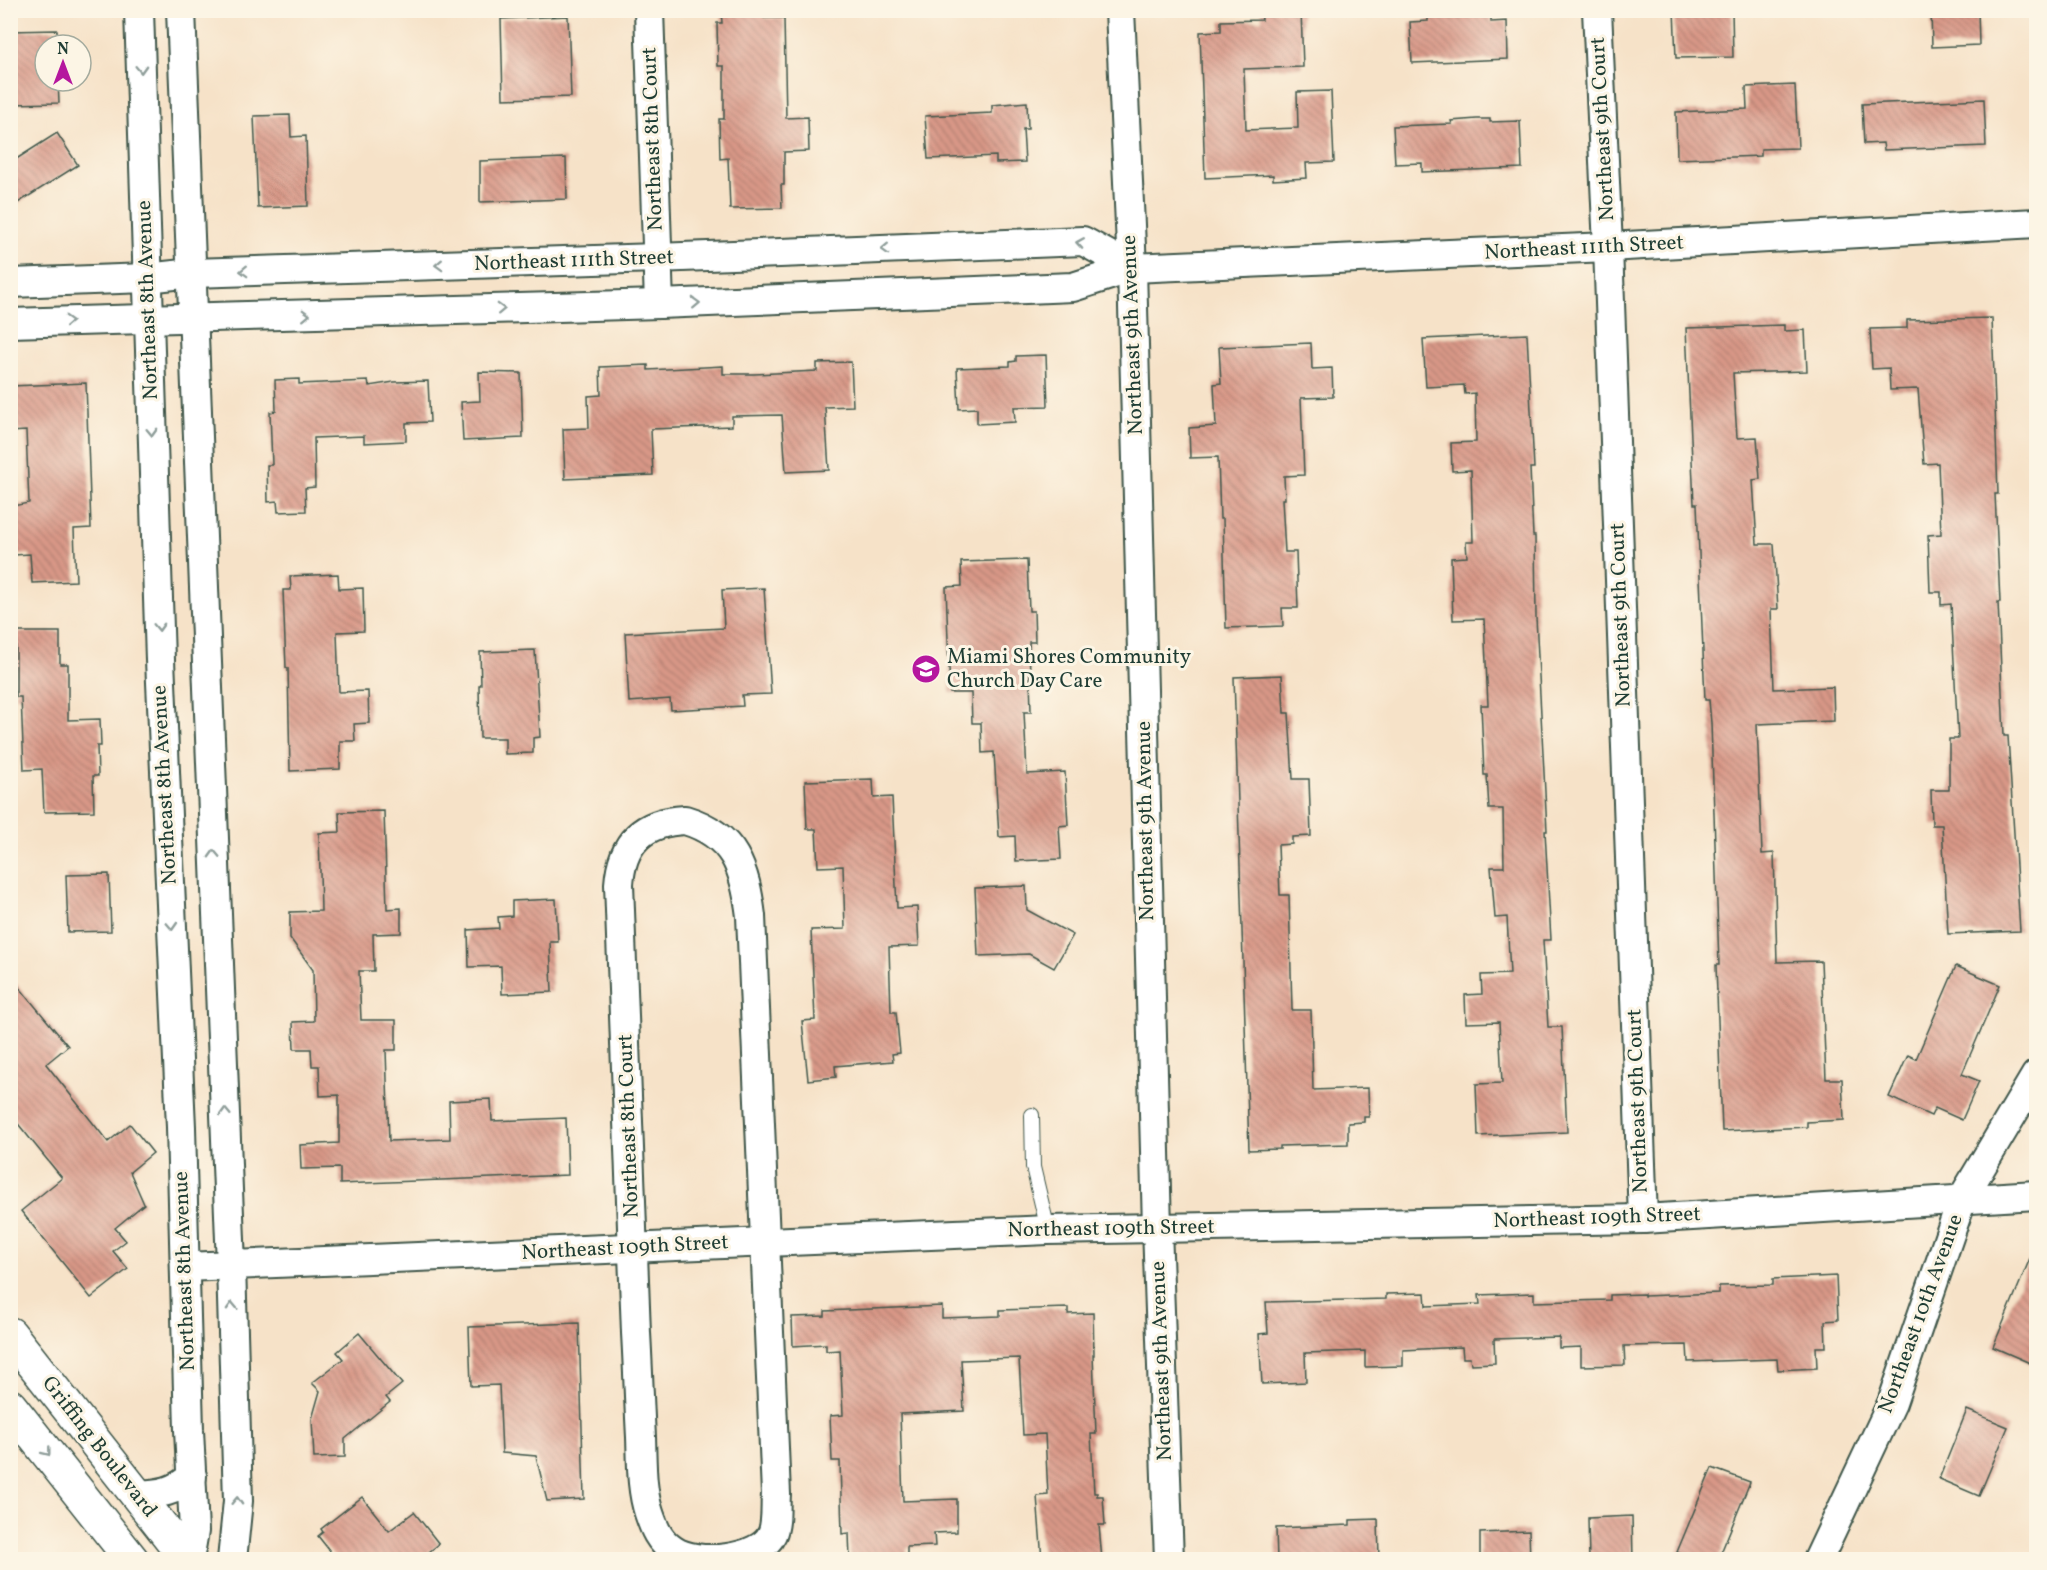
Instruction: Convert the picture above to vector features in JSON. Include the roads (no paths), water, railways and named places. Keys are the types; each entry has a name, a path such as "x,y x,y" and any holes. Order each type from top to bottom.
{"street":[{"name":"Northeast 8th Avenue","path":"139,10 160,660 181,1127 194,1531 189,1560"},
{"path":"181,10 231,1265 238,1501 232,1560"},
{"name":"Northeast 8th Court","path":"649,10 659,304"},
{"name":"Northeast 9th Avenue","path":"1120,10 1132,268 1156,1228 1169,1560"},
{"name":"Northeast 9th Court","path":"1597,10 1608,247 1643,1219"},
{"name":"Northeast 111th Street","path":"10,323 659,304 1074,287 1132,268 1608,247 2037,223"},
{"name":"Northeast 111th Street","path":"10,283 147,278 192,273 1083,241 1132,268"},
{"name":"Northeast 8th Court","path":"685,820 715,833 727,844 737,859 748,892 751,916 764,1242 776,1494 772,1533 765,1544 752,1552 713,1559 690,1559 674,1552 662,1542 655,1530 648,1509 642,1470 619,884 620,866 627,849 639,834 668,821 685,820"},
{"name":"Northeast 10th Avenue","path":"1818,1560 1892,1403 1962,1199 2037,1075"},
{"name":"Northeast 109th Street","path":"185,1267 1048,1230 1643,1219 2037,1195"},
{"name":"Griffing Boulevard","path":"10,1334 189,1560"},
{"name":"Griffing Boulevard","path":"10,1406 132,1560"},
{"path":"137,1495 170,1492 192,1476"}],"lane":[{"path":"1032,1115 1033,1167 1048,1230"}],"place":[{"name":"Miami Shores Community Church Day Care","path":"926,669"}]}
